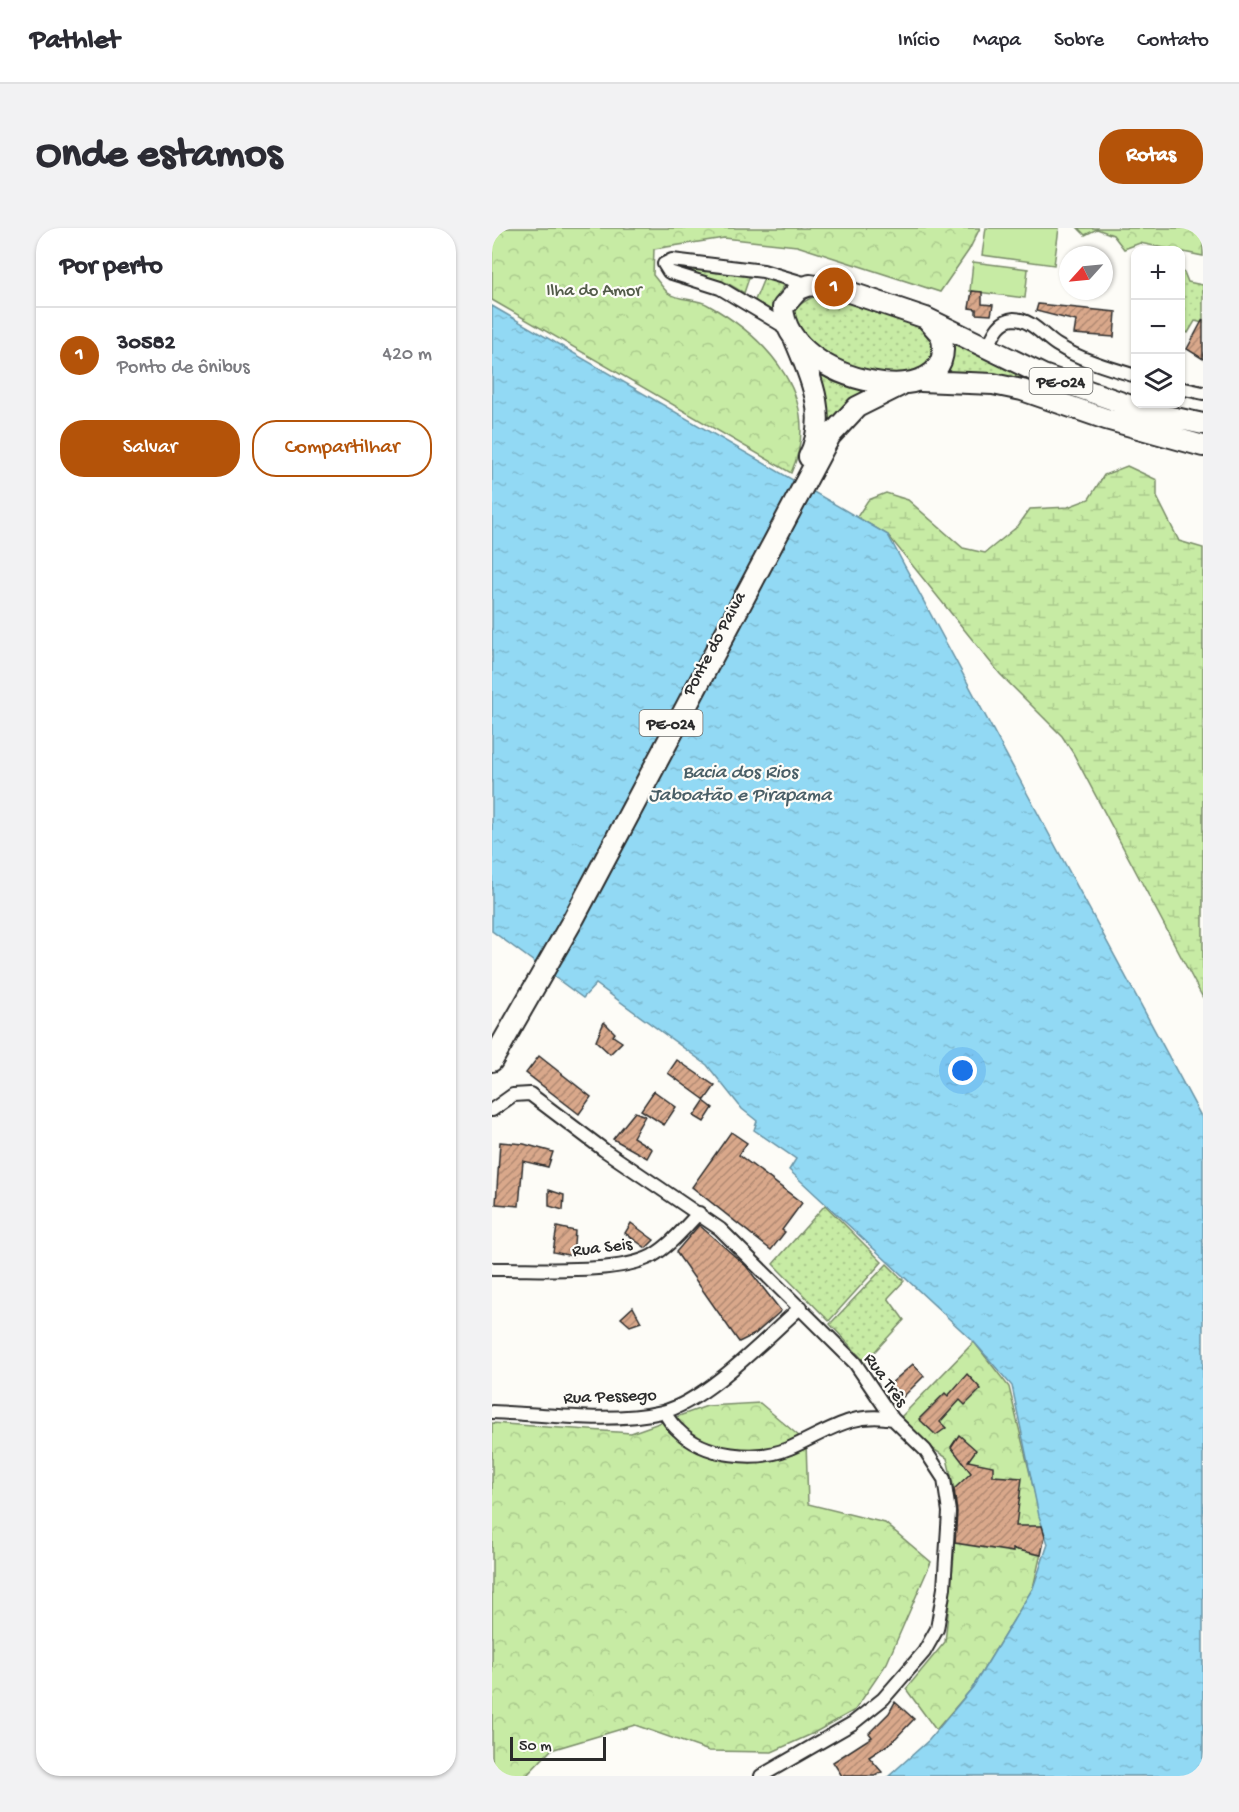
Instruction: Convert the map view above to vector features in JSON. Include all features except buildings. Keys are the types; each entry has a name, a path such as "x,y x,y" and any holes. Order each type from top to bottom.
{"main road":[{"name":"PE-024","path":"815,455 819,417 817,396 791,334 783,307 799,289 810,285 843,290 926,318 1043,375 1148,412 1203,424"},
{"path":"921,381 938,365 944,344 937,327 926,318"},
{"name":"PE-024","path":"791,334 809,354 838,371 867,380 901,385"},
{"name":"PE-024","path":"815,455 836,428 857,407 901,385 921,381 993,384 1022,390 1106,419 1203,446"},
{"name":"Ponte do Paiva","path":"529,991 687,707 815,455"},
{"path":"492,1043 529,991"},
{"path":"492,1061 529,991"}],"street":[{"path":"791,334 720,288 669,272 664,264 672,260 748,269 810,285"},
{"path":"987,349 1000,325 1015,319 1026,322 1056,345 1077,356 1131,374"},
{"path":"1185,389 1203,393"},
{"name":"Rua Três","path":"492,1110 513,1095 530,1094 604,1150 699,1213 801,1307 855,1363 893,1419 925,1450 944,1479 949,1512 944,1588 937,1629 924,1652 883,1699 853,1723 761,1776"},
{"name":"Rua Seis","path":"492,1269 572,1269 626,1265 651,1256 660,1250 699,1213"},
{"name":"Rua Pessego","path":"492,1412 624,1416 664,1412 694,1397 729,1371 801,1307"},
{"path":"664,1412 678,1431 696,1443 722,1453 761,1455 788,1449 850,1420 873,1416 893,1419"}],"green space":[{"name":"Ilha do Amor","path":"492,228 980,228 969,250 940,292 797,246 724,238 654,249 653,275 668,293 672,296 704,303 730,319 770,354 785,374 795,397 801,421 799,446 791,473 492,300"},
{"path":"986,228 1059,228 1054,265 982,255"},
{"path":"1078,228 1203,228 1203,256 1185,252 1185,246 1155,246 1140,243 1124,249 1113,235 1097,229 1085,235"},
{"path":"973,262 1028,269 1025,298 970,291"},
{"path":"678,265 750,275 744,293 727,283 672,267"},
{"path":"1185,274 1188,282 1203,285 1203,323 1195,321 1188,333 1185,331"},
{"path":"765,276 790,280 782,288 778,297 774,317 755,300"},
{"path":"816,295 859,303 928,329 936,354 916,376 829,369 791,320 795,307"},
{"path":"951,336 1108,402 1103,413 1013,379 941,372"},
{"path":"806,363 833,382 872,391 831,442"},
{"path":"1127,466 1157,480 1157,497 1179,541 1203,548 1203,998 1062,736 1000,674 888,535 857,517 868,500 886,493 908,500 963,548 985,553 1018,526 1030,509 1068,507 1089,499 1104,475"},
{"path":"825,1205 882,1262 829,1321 773,1264"},
{"path":"887,1264 904,1281 888,1298 904,1320 865,1362 830,1324"},
{"path":"974,1342 1009,1387 1045,1536 1033,1588 973,1687 936,1730 906,1689 945,1642 954,1556 955,1493 947,1458 918,1439 900,1418"},
{"path":"760,1403 806,1442 808,1504 885,1523 931,1562 887,1663 855,1710 812,1734 772,1752 709,1751 635,1725 551,1750 526,1776 492,1776 492,1423 631,1433 707,1406"}],"water":[{"name":"Bacia dos Rios Jaboatão e Pirapama","path":"492,306 888,535 1203,1120 1203,1776 889,1776 929,1740 973,1687 1033,1588 1048,1544 1039,1516 1012,1386 974,1342 789,1170 796,1159 754,1130 757,1121 742,1109 707,1065 596,984 583,998 492,931"}],"place":[{"name":"30582","path":"834,287"}]}
